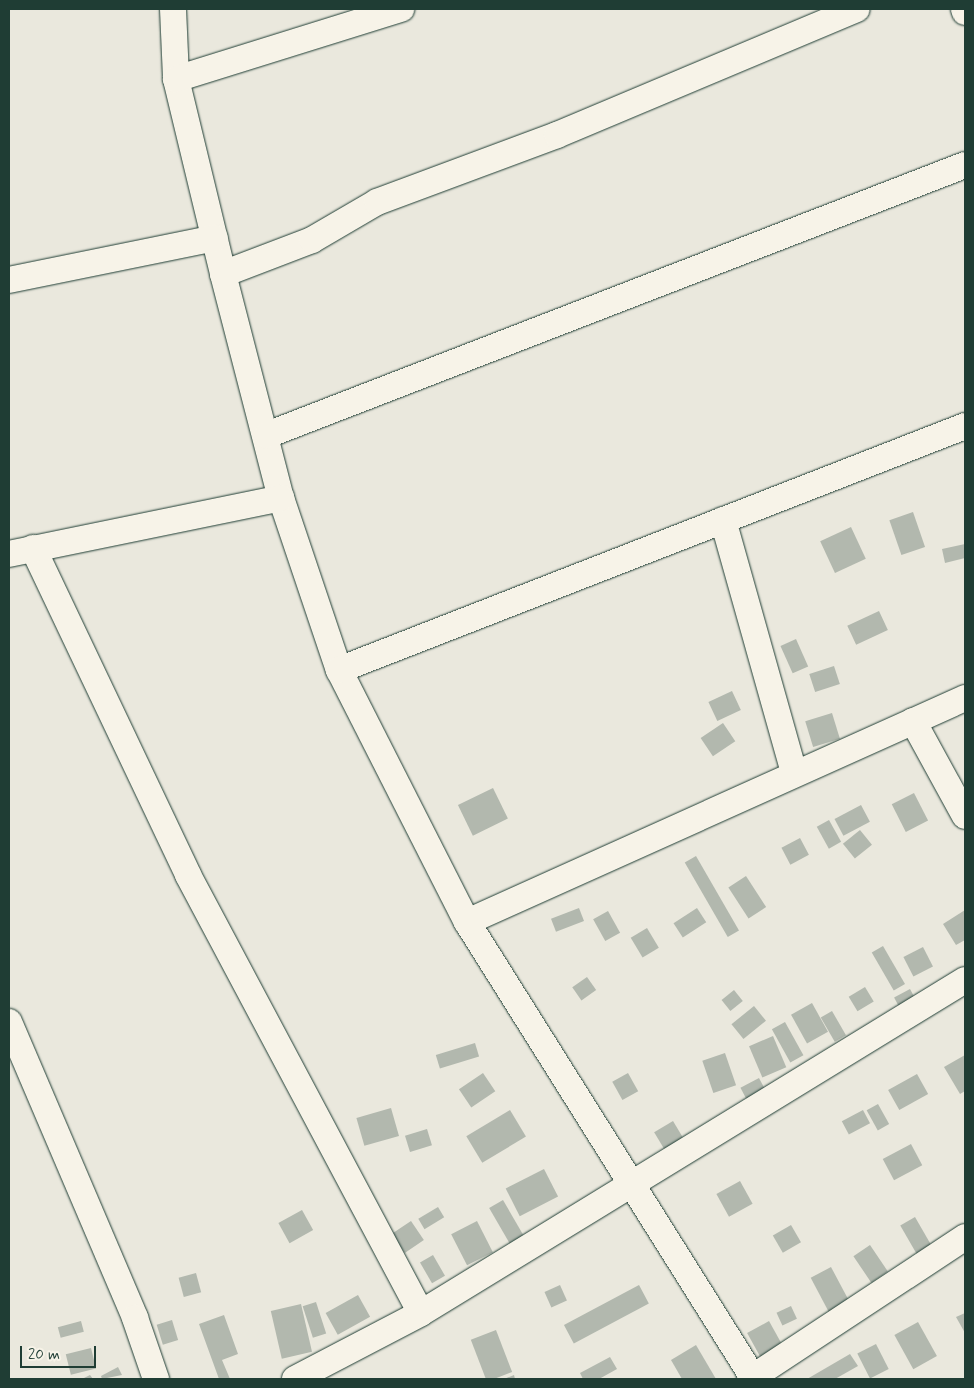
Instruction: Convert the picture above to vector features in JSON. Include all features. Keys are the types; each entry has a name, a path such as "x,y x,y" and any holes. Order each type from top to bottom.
{"street":[{"path":"173,9 176,79 224,274 267,434 281,498 339,670 467,922 630,1186 753,1379 965,1237"},
{"path":"176,79 400,9"},
{"path":"224,274 312,240 378,202 557,135 857,9"},
{"path":"267,434 965,165"},
{"path":"9,280 215,238"},
{"path":"339,670 965,426"},
{"path":"281,498 21,551 188,875 421,1313"},
{"path":"723,520 794,772"},
{"path":"467,922 794,772 965,698"},
{"path":"913,722 965,816"},
{"path":"294,1379 421,1313 965,980"},
{"path":"9,1022 17,1063 135,1318 156,1379"}],"building":[{"path":"913,512 925,547 901,555 889,520"},
{"path":"851,527 866,559 835,573 820,541"},
{"path":"965,544 965,558 945,563 942,549"},
{"path":"879,611 888,630 856,645 847,626"},
{"path":"796,639 808,666 793,673 780,646"},
{"path":"834,666 840,684 815,692 809,674"},
{"path":"732,691 741,710 717,721 708,702"},
{"path":"832,713 840,739 813,747 805,721"},
{"path":"723,723 735,741 713,756 701,738"},
{"path":"493,788 508,819 473,836 458,805"},
{"path":"914,793 928,821 906,832 892,804"},
{"path":"861,805 870,822 843,836 835,819"},
{"path":"829,820 841,842 829,849 817,827"},
{"path":"860,830 872,845 855,859 843,844"},
{"path":"800,838 809,855 790,865 781,848"},
{"path":"696,856 739,930 728,937 685,862"},
{"path":"746,876 766,907 749,918 728,887"},
{"path":"579,908 584,921 556,932 551,919"},
{"path":"697,908 706,922 683,938 674,923"},
{"path":"965,910 965,940 956,945 943,924"},
{"path":"608,911 620,933 605,941 593,919"},
{"path":"647,928 659,948 643,958 631,938"},
{"path":"883,946 905,984 894,991 872,952"},
{"path":"923,947 933,967 913,977 903,957"},
{"path":"587,977 596,990 581,1000 572,987"},
{"path":"865,987 874,1002 857,1011 849,997"},
{"path":"910,989 919,1006 903,1014 894,997"},
{"path":"734,990 743,1001 730,1011 722,1000"},
{"path":"812,1003 828,1032 807,1043 791,1015"},
{"path":"754,1006 766,1021 743,1039 731,1024"},
{"path":"832,1011 846,1035 835,1042 821,1018"},
{"path":"785,1022 803,1055 790,1063 772,1029"},
{"path":"773,1036 786,1067 762,1077 749,1046"},
{"path":"475,1043 479,1056 440,1068 436,1055"},
{"path":"725,1053 736,1085 713,1093 702,1061"},
{"path":"965,1055 965,1091 960,1094 944,1067"},
{"path":"483,1073 495,1091 471,1107 459,1089"},
{"path":"628,1073 638,1091 622,1100 612,1082"},
{"path":"917,1074 928,1094 899,1110 888,1090"},
{"path":"759,1078 769,1097 750,1106 740,1088"},
{"path":"878,1104 889,1124 878,1130 867,1110"},
{"path":"391,1108 399,1136 364,1146 356,1118"},
{"path":"510,1110 526,1137 482,1163 466,1136"},
{"path":"863,1110 870,1123 849,1135 842,1121"},
{"path":"673,1121 685,1141 666,1152 654,1132"},
{"path":"427,1129 432,1145 410,1152 405,1136"},
{"path":"911,1144 922,1165 894,1180 883,1159"},
{"path":"544,1169 558,1197 520,1216 506,1189"},
{"path":"740,1181 753,1204 729,1217 716,1194"},
{"path":"503,1200 524,1236 510,1244 489,1208"},
{"path":"438,1207 444,1217 424,1229 418,1219"},
{"path":"302,1210 313,1230 290,1243 278,1223"},
{"path":"915,1217 932,1246 917,1255 900,1226"},
{"path":"411,1221 424,1240 405,1253 392,1234"},
{"path":"477,1221 493,1252 467,1265 451,1234"},
{"path":"791,1225 801,1242 783,1253 773,1236"},
{"path":"870,1245 888,1272 871,1283 853,1256"},
{"path":"433,1255 445,1276 432,1283 420,1262"},
{"path":"831,1267 851,1304 830,1315 811,1278"},
{"path":"196,1273 201,1292 184,1297 179,1278"},
{"path":"560,1285 567,1301 551,1307 544,1292"},
{"path":"639,1285 649,1304 574,1343 564,1325"},
{"path":"358,1295 370,1317 338,1335 326,1313"},
{"path":"316,1302 326,1333 313,1338 303,1306"},
{"path":"301,1304 312,1352 282,1359 271,1311"},
{"path":"791,1306 797,1319 782,1325 776,1313"},
{"path":"965,1313 965,1333 956,1317"},
{"path":"224,1315 238,1354 222,1360 230,1379 219,1379 199,1324"},
{"path":"172,1320 178,1340 163,1345 157,1325"},
{"path":"81,1321 84,1332 61,1338 58,1327"},
{"path":"769,1321 785,1350 763,1362 747,1333"},
{"path":"918,1322 937,1356 913,1369 894,1335"},
{"path":"496,1330 512,1372 494,1379 486,1379 471,1340"},
{"path":"876,1344 889,1369 870,1378 857,1354"},
{"path":"696,1345 716,1379 682,1379 671,1360"},
{"path":"91,1348 96,1368 71,1375 66,1354"},
{"path":"850,1354 858,1366 835,1379 807,1379"},
{"path":"610,1357 617,1369 599,1379 583,1379 580,1373"},
{"path":"118,1367 122,1375 102,1379 101,1376"},
{"path":"90,1375 93,1379 82,1379"},
{"path":"514,1375 515,1379 504,1379"}]}
